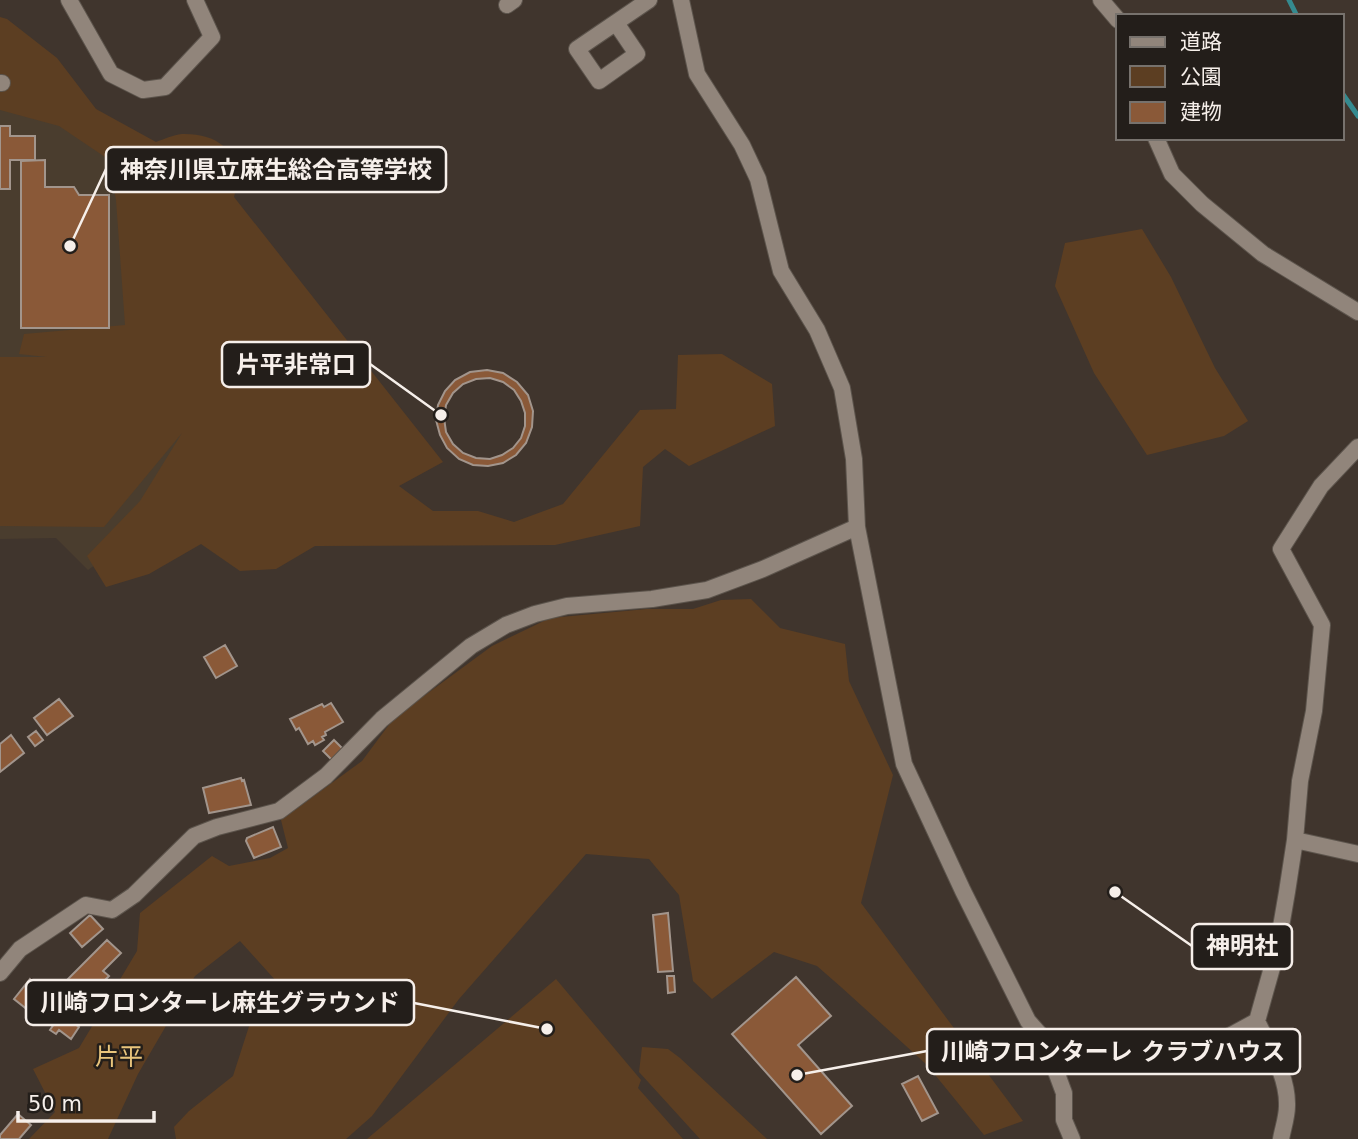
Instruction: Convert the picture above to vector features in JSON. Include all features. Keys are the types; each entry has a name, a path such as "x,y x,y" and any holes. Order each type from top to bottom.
{"street":[{"path":"69,0 111,74 143,90 165,87 212,37 195,0"},
{"path":"616,23 649,0"},
{"path":"681,0 697,74 742,145 758,178 781,271 817,330 842,388 854,459 857,527 904,764 962,891 1028,1021 1044,1039 1064,1093 1064,1120 1072,1139"},
{"path":"1101,0 1116,18"},
{"path":"1157,140 1172,174 1202,204 1263,254 1358,312"},
{"path":"1281,1139 1287,1105 1286,1089 1257,1021 1277,950 1295,840 1300,781 1314,711 1322,625 1281,549 1321,486 1358,447"},
{"path":"0,972 20,949 86,905 112,910 134,895 194,836 217,827 279,811 326,776 382,719 471,646 506,625 567,606 652,599 707,590 763,569 857,527"},
{"path":"1295,840 1358,853"},
{"path":"1178,1064 1257,1021"}],"shaded area":[{"path":"0,105 100,113 227,404 122,545 88,570 56,538 0,539"}],"green space":[{"path":"0,17 7,19 57,58 96,109 156,142 182,134 196,135 209,138 228,150 236,170 234,197 443,462 399,486 433,511 478,511 514,522 563,504 640,410 676,409 678,355 722,354 772,384 775,426 689,466 665,449 643,467 640,526 555,545 315,546 276,569 240,571 201,544 149,574 106,587 87,556 140,501 182,433 104,527 0,526 0,357 47,357 19,354 24,334 125,325 116,200 108,159 59,126 0,110"},
{"path":"1142,229 1171,277 1215,368 1248,421 1224,436 1147,455 1094,373 1055,286 1065,243"},
{"path":"751,599 780,628 845,644 849,681 893,775 861,903 1023,1121 984,1135 927,1065 817,966 774,952 712,999 693,981 679,895 649,859 586,854 459,999 372,1116 346,1139 176,1139 174,1127 189,1111 233,1076 252,1017 277,982 240,941 195,976 138,1074 108,1139 29,1139 55,1112 33,1069 79,1048 137,951 140,913 212,856 229,866 270,858 288,848 281,820 362,761 394,718 492,646 550,618 647,609 693,609 721,600"},
{"path":"556,979 641,1080 638,1088 683,1139 367,1139"},
{"path":"642,1047 668,1049 767,1139 700,1139 639,1072"}],"building":[{"path":"0,126 10,126 10,136 35,136 35,160 10,160 10,189 0,189"},
{"path":"45,160 45,187 74,187 79,195 109,195 109,328 21,328 21,161"},
{"path":"487,370 503,373 517,382 528,395 533,411 532,427 526,443 516,455 503,463 473,465 459,459 447,448 440,435 436,420 438,405 455,380 470,372","holes":["490,378 503,382 514,390 525,413 521,438 513,448 490,459 463,453 453,444 446,432 446,405 453,393 463,384"]},
{"path":"225,645 237,666 216,678 204,657"},
{"path":"59,699 73,716 47,735 34,718"},
{"path":"331,703 343,722 325,732 326,735 322,737 324,740 315,745 313,741 308,744 290,719 322,704 324,707"},
{"path":"36,731 43,740 35,746 28,737"},
{"path":"11,735 24,753 0,772 0,744"},
{"path":"334,740 343,749 332,760 323,751"},
{"path":"241,778 244,780 251,805 209,813 203,788"},
{"path":"273,827 281,847 254,858 247,838"},
{"path":"668,913 673,971 658,972 653,915"},
{"path":"90,915 103,929 82,947 70,933"},
{"path":"107,940 121,953 103,971 109,976 81,1004 62,985"},
{"path":"667,976 674,976 675,992 668,993"},
{"path":"796,977 831,1016 798,1045 852,1106 821,1134 732,1034"},
{"path":"30,979 49,994 33,1014 14,999"},
{"path":"57,1011 79,1027 71,1039 59,1030 56,1034 50,1030 54,1024 50,1021"},
{"path":"918,1076 938,1113 922,1121 902,1084"},
{"path":"18,1114 31,1125 19,1139 0,1139 0,1135"}],"waterway":[{"path":"1289,0 1296,14"},
{"path":"1344,96 1358,116"}],"place":[{"name":"神奈川県立麻生総合高等学校","path":"70,246"},
{"name":"片平非常口","path":"441,415"},
{"name":"神明社","path":"1115,892"},
{"name":"川崎フロンターレ麻生グラウンド","path":"547,1029"},
{"name":"川崎フロンターレ クラブハウス","path":"797,1075"}],"district":[{"name":"片平","path":"119,1057"}]}
